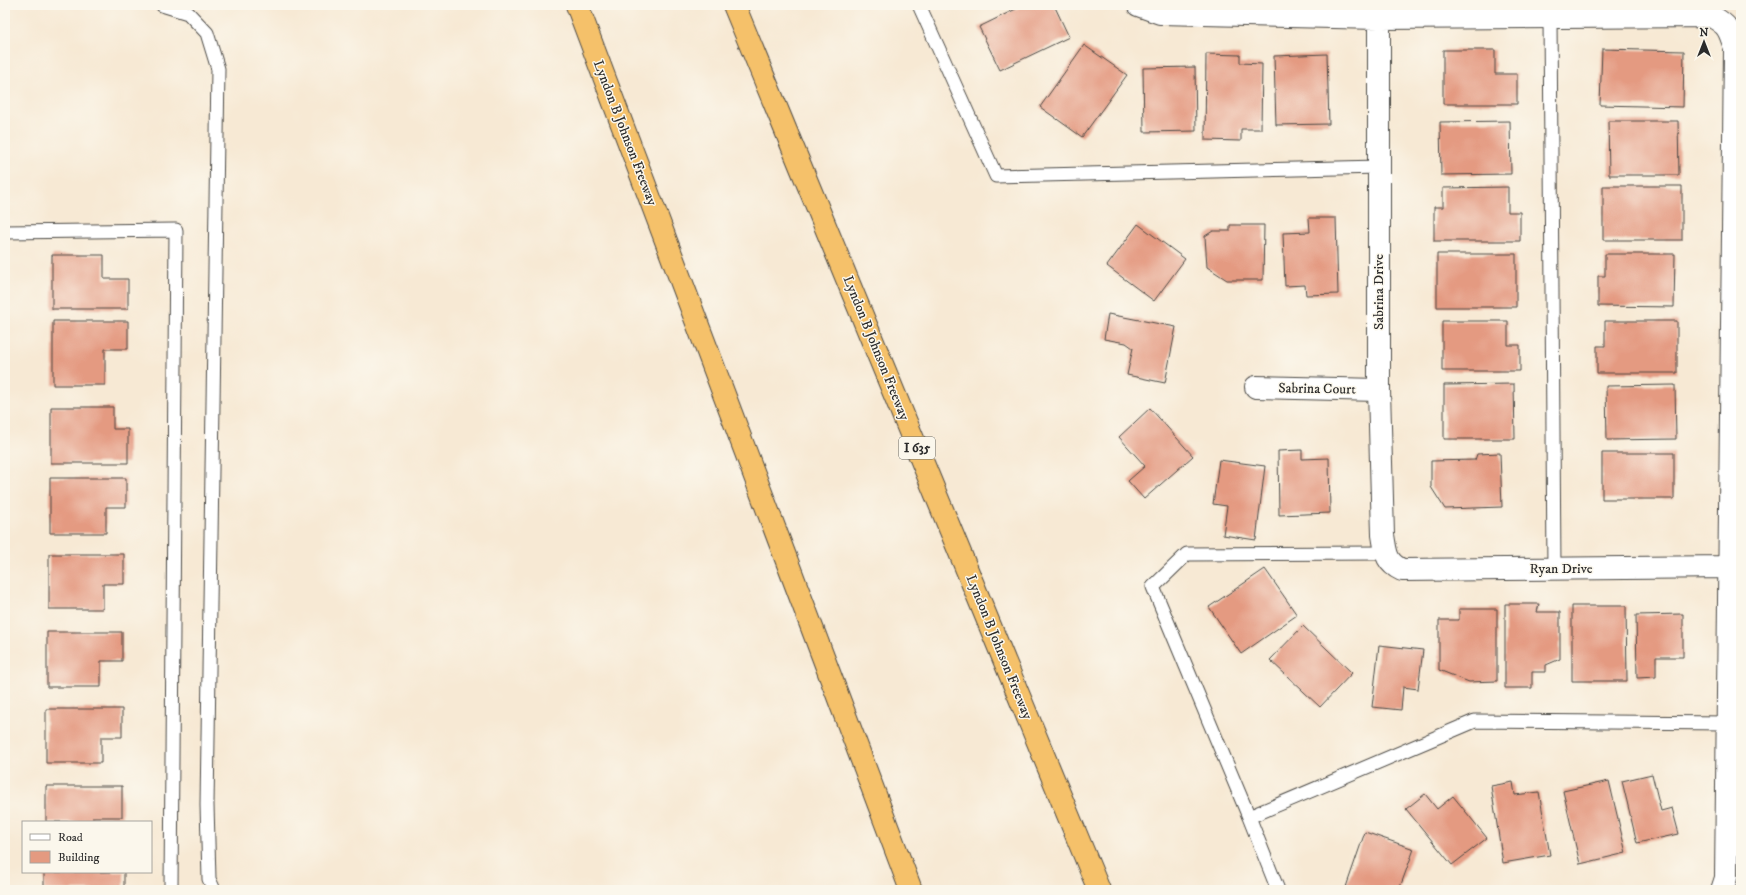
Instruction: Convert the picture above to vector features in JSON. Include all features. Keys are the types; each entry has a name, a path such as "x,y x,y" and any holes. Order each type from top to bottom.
{"highway":[{"name":"Lyndon B Johnson Freeway","path":"577,5 910,890"},
{"name":"Lyndon B Johnson Freeway","path":"734,5 1099,890"}],"street":[{"path":"1138,5 1160,13 1249,10 1379,18 1711,16 1724,23 1735,48 1728,723 1734,803 1726,878 1722,890"},
{"name":"Sabrina Drive","path":"1379,18 1379,390 1383,535 1389,559"},
{"name":"Sabrina Court","path":"1256,387 1379,390"},
{"name":"Ryan Drive","path":"1389,559 1402,570 1554,570 1730,567"}],"lane":[{"path":"162,5 188,13 207,33 218,69 212,576 207,805 209,879 214,890"},
{"path":"919,5 996,176 1379,167"},
{"path":"1550,17 1554,570"},
{"path":"5,232 176,230 171,890"},
{"path":"1278,890 1153,587 1187,554 1389,559"},
{"path":"1249,817 1475,721 1728,723"}],"building":[{"path":"1024,5 1054,5 1069,37 1000,70 979,27"},
{"path":"1084,45 1127,75 1082,137 1040,107"},
{"path":"1602,49 1684,51 1683,107 1600,105"},
{"path":"1443,50 1495,50 1495,74 1517,74 1517,104 1443,104"},
{"path":"1206,54 1240,55 1240,63 1262,64 1261,129 1241,129 1241,141 1205,140"},
{"path":"1327,54 1329,124 1276,125 1274,56"},
{"path":"1195,67 1196,131 1144,132 1143,68"},
{"path":"1510,121 1511,174 1441,175 1440,122"},
{"path":"1608,121 1678,121 1679,175 1609,175"},
{"path":"1603,186 1682,186 1682,240 1603,240"},
{"path":"1508,187 1508,212 1520,212 1520,241 1434,241 1434,207 1443,207 1443,188"},
{"path":"1309,218 1336,218 1338,294 1306,295 1305,285 1285,286 1283,233 1310,232"},
{"path":"1138,224 1185,259 1154,301 1107,266"},
{"path":"1230,225 1264,225 1263,280 1227,280 1207,267 1205,236 1213,231 1230,231"},
{"path":"1437,254 1516,254 1516,307 1437,307"},
{"path":"1605,254 1675,254 1674,307 1598,306 1598,276 1605,276"},
{"path":"52,255 104,255 104,279 128,279 128,309 52,309"},
{"path":"1108,314 1176,327 1165,383 1127,375 1133,348 1126,343 1104,339"},
{"path":"53,321 128,321 128,349 105,349 105,385 53,385"},
{"path":"1442,321 1508,321 1508,345 1520,345 1520,371 1442,371"},
{"path":"1605,321 1677,321 1677,373 1597,373 1597,346 1605,346"},
{"path":"1514,384 1515,439 1444,439 1444,385"},
{"path":"1675,385 1676,439 1607,440 1606,386"},
{"path":"51,407 113,407 113,429 128,429 128,463 51,463"},
{"path":"1150,408 1193,456 1144,499 1128,481 1145,466 1119,437"},
{"path":"1302,450 1302,459 1329,458 1330,513 1279,515 1278,451"},
{"path":"1500,453 1502,507 1445,509 1431,487 1431,461 1475,460 1477,454"},
{"path":"1602,453 1674,453 1674,499 1602,499"},
{"path":"1219,460 1265,466 1256,540 1223,535 1227,506 1213,504"},
{"path":"50,478 126,478 126,507 106,507 106,533 50,533"},
{"path":"49,554 124,554 124,584 103,584 103,609 49,609"},
{"path":"1265,569 1297,615 1241,654 1209,607"},
{"path":"1505,604 1539,604 1537,612 1560,612 1560,659 1546,665 1546,672 1532,672 1532,688 1505,688"},
{"path":"1572,606 1626,606 1627,681 1572,681"},
{"path":"1459,609 1497,609 1497,681 1469,682 1439,670 1439,620 1459,620"},
{"path":"1683,614 1683,657 1656,657 1656,677 1637,678 1636,615"},
{"path":"1303,626 1352,673 1320,707 1270,660"},
{"path":"47,632 122,632 122,661 101,661 101,687 47,687"},
{"path":"1379,645 1423,650 1418,689 1403,687 1401,710 1372,707"},
{"path":"46,709 122,709 122,737 101,737 101,763 46,763"},
{"path":"1652,774 1661,811 1672,808 1679,834 1637,843 1622,781"},
{"path":"1609,781 1626,853 1580,864 1563,791"},
{"path":"1513,782 1515,795 1539,792 1550,855 1503,863 1491,786"},
{"path":"46,786 122,786 122,817 93,817 93,821 46,821"},
{"path":"1425,794 1437,809 1453,796 1487,838 1452,865 1406,809"},
{"path":"1365,832 1414,849 1399,890 1345,890"},
{"path":"44,873 124,873 124,890 44,890"}]}
